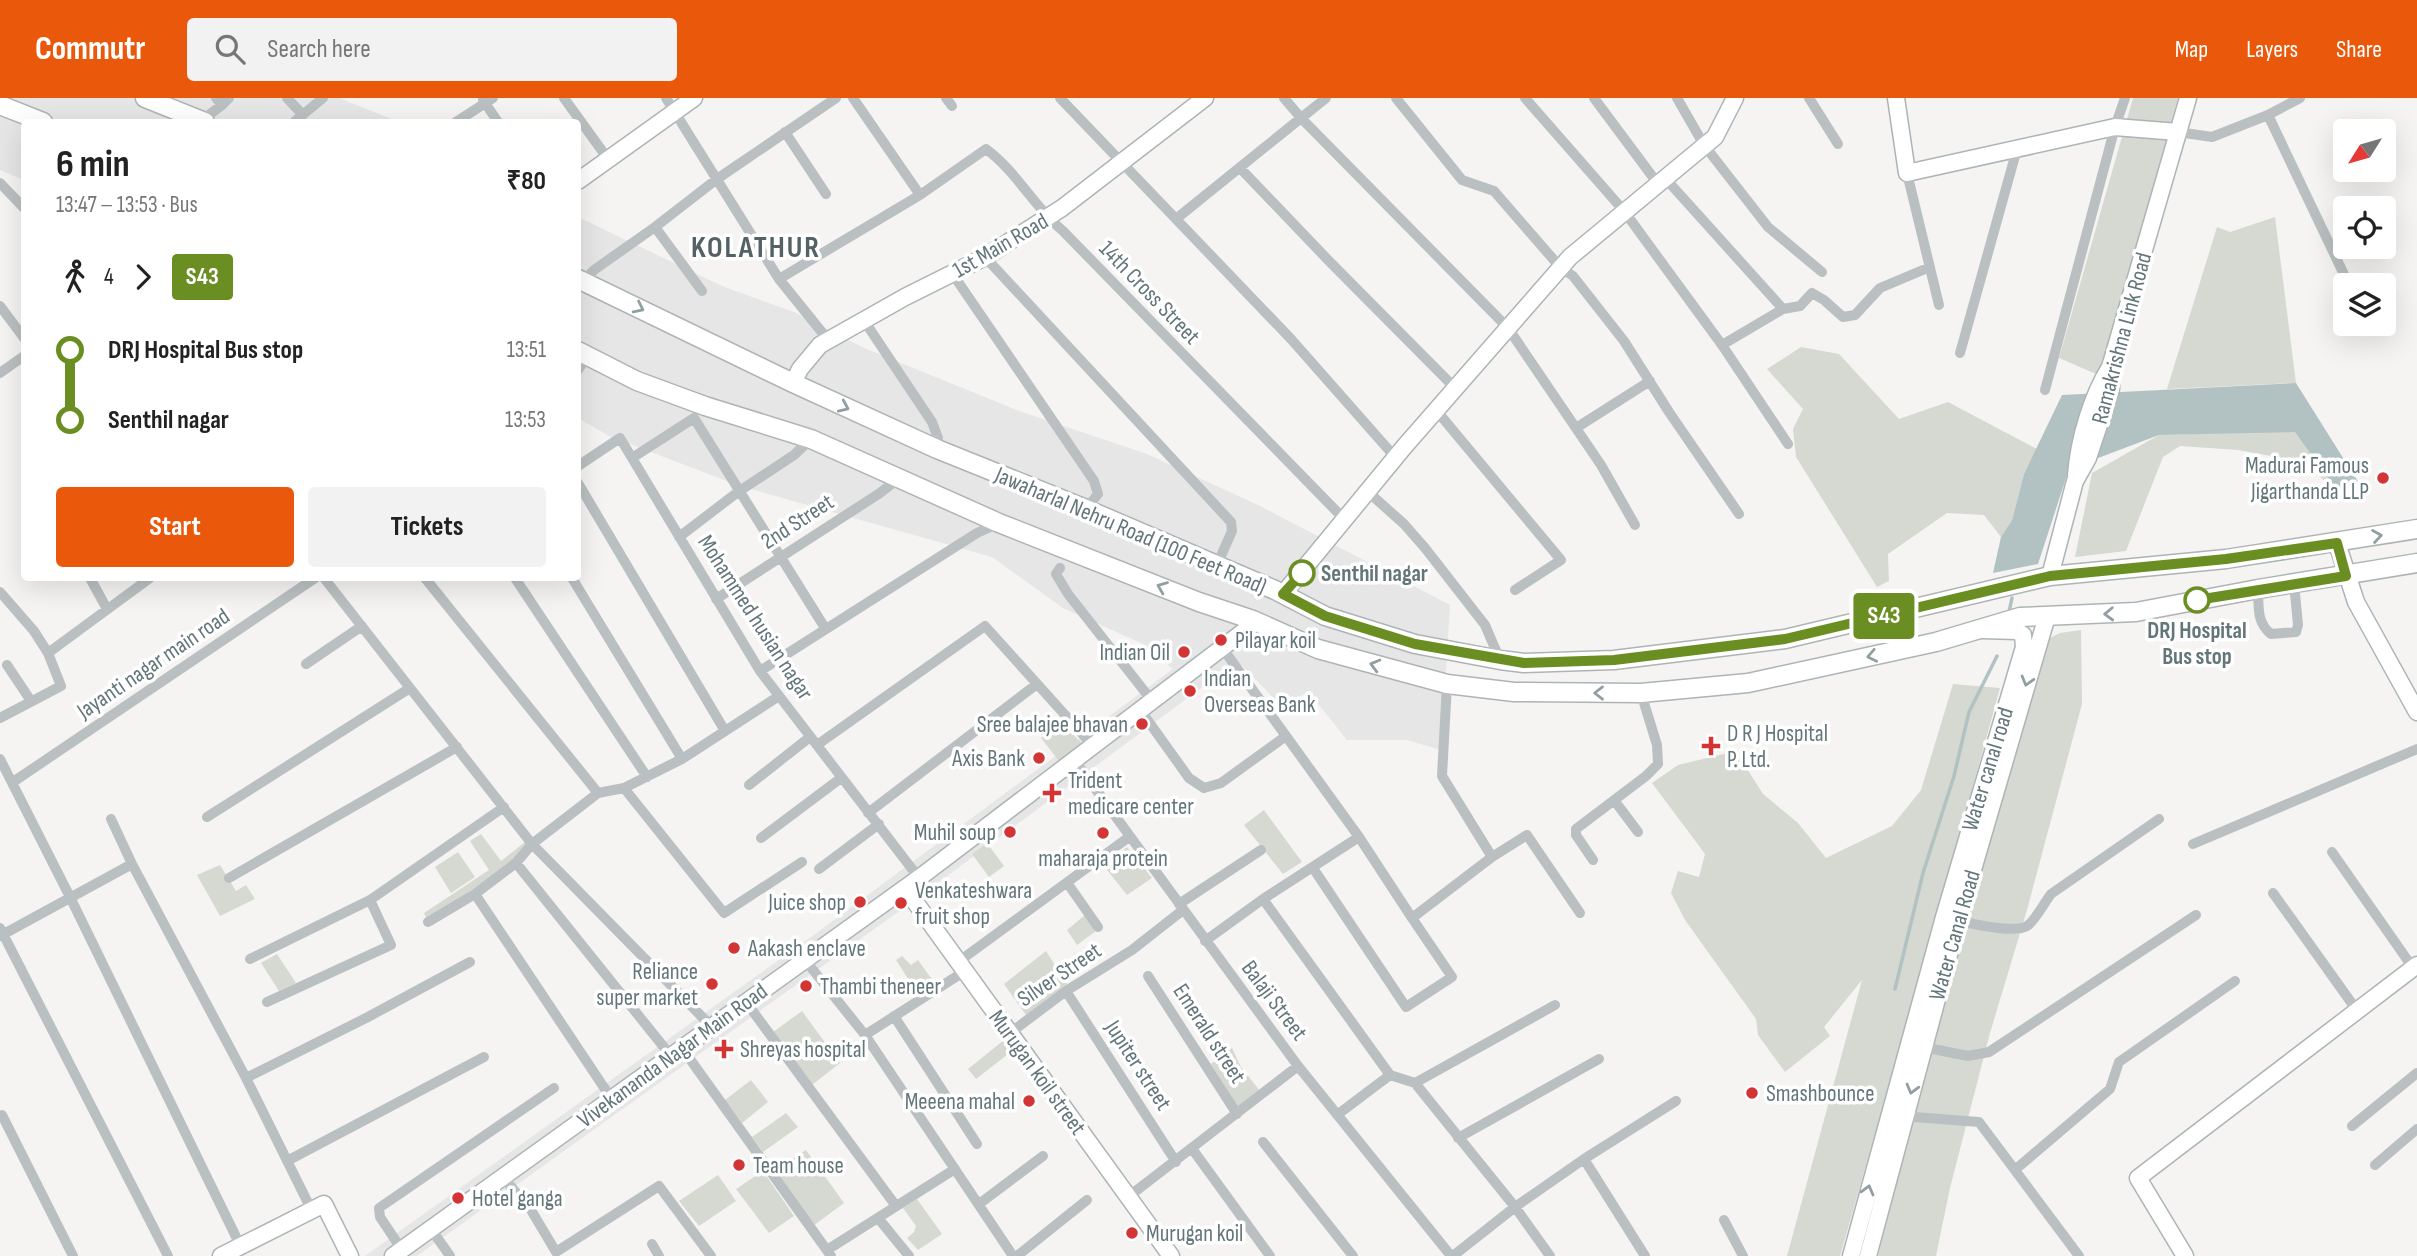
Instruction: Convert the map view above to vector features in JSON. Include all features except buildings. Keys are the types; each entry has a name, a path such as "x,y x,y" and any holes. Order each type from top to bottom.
{"main road":[{"path":"145,98 196,119"},
{"path":"0,105 35,119"},
{"name":"Jawaharlal Nehru Road (100 Feet Road)","path":"581,280 937,449 1086,509 1283,594 1325,616 1415,644 1500,660 1524,663 1614,660 1785,639 2050,576 2226,559 2417,529"},
{"name":"Jawaharlal Nehru Road (100 Feet Road)","path":"581,359 637,381 700,412 811,439 999,523 1318,649 1447,684 1514,692 1641,693 1748,683 1936,642 2020,617 2136,612 2417,563"}],"street":[{"path":"287,98 298,118 323,98"},
{"path":"564,98 579,119"},
{"path":"666,98 779,279 829,341"},
{"path":"581,179 694,98"},
{"path":"581,279 655,227 716,179 836,98"},
{"path":"779,279 920,195 853,98"},
{"path":"1060,98 1291,339 1395,457"},
{"path":"1284,98 1508,328 1601,465 1635,525"},
{"path":"1177,219 1326,98"},
{"path":"1396,98 1462,180 1494,191 1560,267 1573,276 1624,341 1739,514"},
{"path":"1525,98 1624,212 1723,345 1788,444"},
{"path":"1594,98 1661,181 1783,309"},
{"path":"1677,98 1704,145 1768,227 1822,271"},
{"path":"1283,594 1395,457 1560,267 1715,137 1735,98"},
{"path":"1809,98 1838,144"},
{"path":"1896,98 1907,173 1939,305"},
{"path":"2045,390 2125,98"},
{"name":"Ramakrishna Link Road","path":"2050,576 2075,481 2188,98"},
{"path":"1907,173 2115,127 2212,137 2268,115 2300,98"},
{"path":"206,119 223,100"},
{"path":"460,119 486,100 496,119"},
{"name":"1st Main Road","path":"793,383 800,369 820,345 865,322 905,297 985,257 1046,218 1123,162 1198,100"},
{"path":"2268,115 2343,273"},
{"path":"581,122 608,159"},
{"path":"785,132 826,194"},
{"name":"14th Cross Street","path":"920,195 986,149 1008,167 1046,218 1063,231 1344,519"},
{"path":"1960,353 2017,149"},
{"path":"1240,168 1455,388"},
{"path":"0,183 21,205"},
{"path":"655,227 702,291"},
{"path":"985,257 1231,522 1232,531 1216,565"},
{"path":"1723,345 1783,309 1800,306 1812,293 1843,317 1855,315 1880,288 1930,267"},
{"path":"952,273 1094,481 1098,494 1086,509"},
{"path":"0,306 21,334"},
{"path":"865,322 932,422 938,438 937,449"},
{"path":"0,373 21,358"},
{"path":"1576,428 1650,382"},
{"path":"1436,410 1561,560 1515,590"},
{"path":"632,458 700,412 738,492 825,628"},
{"name":"Mohammed husian nagar","path":"581,464 620,438 760,671 919,878"},
{"path":"679,537 738,492 794,455 811,439"},
{"name":"2nd Street","path":"716,599 899,478"},
{"path":"581,489 724,732"},
{"path":"1367,491 1404,524 1485,625 1500,660"},
{"path":"760,671 977,533 999,523"},
{"path":"2337,543 2356,602 2417,712"},
{"path":"1060,568 1056,574 1068,594 1147,707 1189,778 1204,788 1221,783 1286,736"},
{"path":"92,581 107,609"},
{"path":"48,653 146,581"},
{"name":"Jayanti nagar main road","path":"13,782 307,581"},
{"path":"326,581 532,844 712,1027"},
{"path":"427,581 598,793"},
{"path":"517,581 647,777"},
{"path":"574,581 682,759"},
{"path":"2258,589 2260,620 2264,628 2271,634 2286,634 2295,632 2298,625 2294,583"},
{"path":"0,592 34,631 48,653 61,686 0,718"},
{"name":"Water Canal Road","path":"1868,1256 1896,1114 1923,1047 1951,919 2047,616"},
{"path":"1147,707 1166,690 1259,624"},
{"path":"306,664 362,626"},
{"path":"749,785 985,626 1094,747"},
{"name":"Water canal road","path":"1851,1256 1896,1114 2024,647 2023,635 2017,631 1977,630"},
{"path":"1147,707 1169,694 1224,650"},
{"path":"1224,650 1359,837 1452,977 1406,1007 1313,867"},
{"path":"8,665 31,701"},
{"path":"868,813 1037,684"},
{"path":"1447,684 1443,776 1492,857"},
{"path":"207,817 410,688"},
{"path":"1593,860 1576,835 1576,828 1658,764 1657,745 1641,693"},
{"path":"428,922 475,894 516,863 532,844 598,793 624,788 682,759 779,696"},
{"name":"Vivekananda Nagar Main Road","path":"397,1253 919,878 1147,707"},
{"path":"229,878 457,747"},
{"path":"2193,844 2417,749"},
{"path":"0,759 240,1245"},
{"name":"Balaji Street","path":"1075,761 1298,1066 1452,1256"},
{"path":"761,838 841,778"},
{"path":"624,788 724,913 802,862"},
{"path":"1614,800 1638,832"},
{"path":"250,959 370,900 504,807"},
{"path":"111,819 312,1211"},
{"path":"1951,919 2016,929 2026,926 2052,894 2159,819"},
{"path":"819,869 879,824"},
{"path":"1412,918 1492,857 1527,835 1580,912"},
{"path":"865,1035 962,966 1129,837"},
{"path":"1205,941 1295,876 1359,837"},
{"name":"Silver Street","path":"1010,1033 1066,991 1132,950 1181,907 1261,850"},
{"path":"2186,1256 2138,1178 2415,966 2332,852"},
{"path":"516,863 677,1052 829,1253 955,1169"},
{"path":"132,864 1,932 169,1256"},
{"path":"1068,884 1098,928"},
{"name":"Murugan koil street","path":"905,888 1167,1253"},
{"path":"2273,893 2358,1012"},
{"path":"475,894 611,1098"},
{"path":"1263,899 1390,1075 1415,1083 1515,1207 1550,1256"},
{"path":"267,1002 391,944 370,900"},
{"path":"1923,1047 1968,1056 1989,1052 2196,915"},
{"path":"805,960 865,1035 1015,1256 1087,1200"},
{"path":"246,1078 470,962"},
{"name":"Emerald street","path":"1149,976 1237,1114"},
{"path":"2016,1169 2110,1089 2119,1062 2235,981"},
{"name":"Jupiter street","path":"1066,991 1176,1162"},
{"path":"746,1002 896,1206"},
{"path":"1415,1083 1555,1005"},
{"path":"894,1016 977,1144"},
{"path":"287,1161 484,1057"},
{"path":"1458,1138 1600,1059"},
{"path":"1128,1197 1193,1150 1298,1066"},
{"path":"2352,1126 2417,1073"},
{"path":"1337,1115 1390,1075"},
{"path":"397,1253 380,1217 379,1208 554,1088"},
{"path":"1452,1256 1515,1207 1584,1159 1676,1101"},
{"path":"1896,1114 1979,1122 2079,1256"},
{"path":"2,1115 73,1256"},
{"path":"2375,1165 2417,1129"},
{"path":"1263,1142 1353,1256"},
{"path":"1193,1150 1270,1256"},
{"path":"979,1204 1044,1156"},
{"path":"1584,1159 1645,1256"},
{"path":"503,1177 531,1210 554,1255 659,1186 711,1256"},
{"path":"221,1256 324,1204 350,1256"},
{"path":"878,1218 909,1256"},
{"path":"1724,1220 1743,1256"},
{"path":"431,1229 450,1256"},
{"path":"652,1244 659,1256"}],"shaded area":[{"path":"0,98 339,98 392,119 21,119 21,179 0,170"},
{"path":"2133,98 2178,98 2106,358 2096,374 2059,358"},
{"path":"2275,217 2296,383 2167,389 2217,227 2230,232"},
{"path":"581,218 722,286 794,312 864,348 1022,412 1147,454 1258,505 1450,605 1441,750 1407,740 1347,740 1308,691 1283,708 1236,659 1220,674 908,905 417,1256 365,1256 811,937 1173,669 1141,643 1063,608 992,557 740,486 609,436 581,420"},
{"path":"1801,347 1839,354 1899,419 1948,402 2037,449 2024,474 2012,520 2001,537 1984,515 1947,513 1888,554 1889,581 1877,587 1796,457 1793,429 1803,409 1767,369"},
{"path":"2296,383 2367,496 2343,499 2295,432 2159,435 2069,469 2038,564 1993,573 2001,537 2012,520 2024,474 2062,395"},
{"path":"2295,431 2343,499 2305,462 2238,450 2180,446 2163,457 2126,551 2075,557 2092,473 2159,435"},
{"path":"2081,630 2082,704 2027,910 1990,1033 1950,1188 1936,1256 1878,1256 1945,992 2044,641 2060,633"},
{"path":"1953,684 2000,688 1840,1256 1787,1256 1862,980 1824,1027 1830,1036 1785,1072 1758,1035 1756,1019 1685,920 1671,893 1678,871 1699,877 1705,854 1652,783 1678,765 1736,751 1763,794 1798,823 1826,858 1892,826 1921,790"},
{"path":"1062,722 1082,744 1059,761 1041,738"},
{"path":"1264,810 1302,862 1283,874 1244,825"},
{"path":"481,834 501,861 525,842 528,845 515,861 427,920 424,913 489,870 470,841"},
{"path":"987,843 1004,866 989,877 972,854"},
{"path":"1127,847 1152,878 1127,895 1103,865"},
{"path":"458,852 475,877 451,893 435,867"},
{"path":"220,865 236,891 246,885 255,899 220,916 197,875"},
{"path":"1085,915 1096,931 1077,945 1067,930"},
{"path":"1046,951 1067,984 1026,1015 1004,984"},
{"path":"277,954 296,983 279,991 261,963"},
{"path":"902,956 911,965 918,960 937,986 919,996 896,960"},
{"path":"802,1011 840,1063 812,1085 773,1032"},
{"path":"1004,1040 1012,1051 976,1079 968,1069"},
{"path":"1232,1048 1241,1067 1260,1091 1238,1108 1211,1064"},
{"path":"751,1080 768,1102 742,1123 725,1100"},
{"path":"786,1113 798,1127 763,1152 752,1137"},
{"path":"806,1150 844,1203 813,1226 773,1172"},
{"path":"763,1171 794,1216 769,1233 736,1189"},
{"path":"718,1175 736,1201 699,1226 679,1201"},
{"path":"917,1199 942,1234 918,1250 907,1238 916,1226 903,1208"}],"waterway":[{"path":"2009,612 2012,598"},
{"path":"1895,989 1923,873 1954,776 1969,712 1997,656"}],"bus line":[{"name":"S43","path":"1302,573 1283,594 1325,616 1415,644 1524,663 1614,660 1785,639 2050,576 2226,559 2337,543 2346,576 2197,600"}],"place":[{"name":"Madurai Famous Jigarthanda LLP","path":"2383,478"},
{"name":"Senthil nagar","path":"1302,573"},
{"name":"DRJ Hospital Bus stop","path":"2197,600"},
{"name":"Pilayar koil","path":"1221,640"},
{"name":"Indian Oil","path":"1184,652"},
{"name":"Indian Overseas Bank","path":"1190,691"},
{"name":"Sree balajee bhavan","path":"1142,724"},
{"name":"D R J Hospital P. Ltd.","path":"1711,746"},
{"name":"Axis Bank","path":"1039,758"},
{"name":"Trident medicare center","path":"1052,793"},
{"name":"Muhil soup","path":"1010,832"},
{"name":"maharaja protein","path":"1103,833"},
{"name":"Juice shop","path":"860,902"},
{"name":"Venkateshwara fruit shop","path":"901,903"},
{"name":"Aakash enclave","path":"734,948"},
{"name":"Reliance super market","path":"712,984"},
{"name":"Thambi theneer","path":"806,986"},
{"name":"Shreyas hospital","path":"724,1049"},
{"name":"Smashbounce","path":"1752,1093"},
{"name":"Meeena mahal","path":"1029,1101"},
{"name":"Team house","path":"739,1165"},
{"name":"Hotel ganga","path":"458,1198"},
{"name":"Murugan koil","path":"1132,1233"}],"district":[{"name":"KOLATHUR","path":"756,247"}]}
